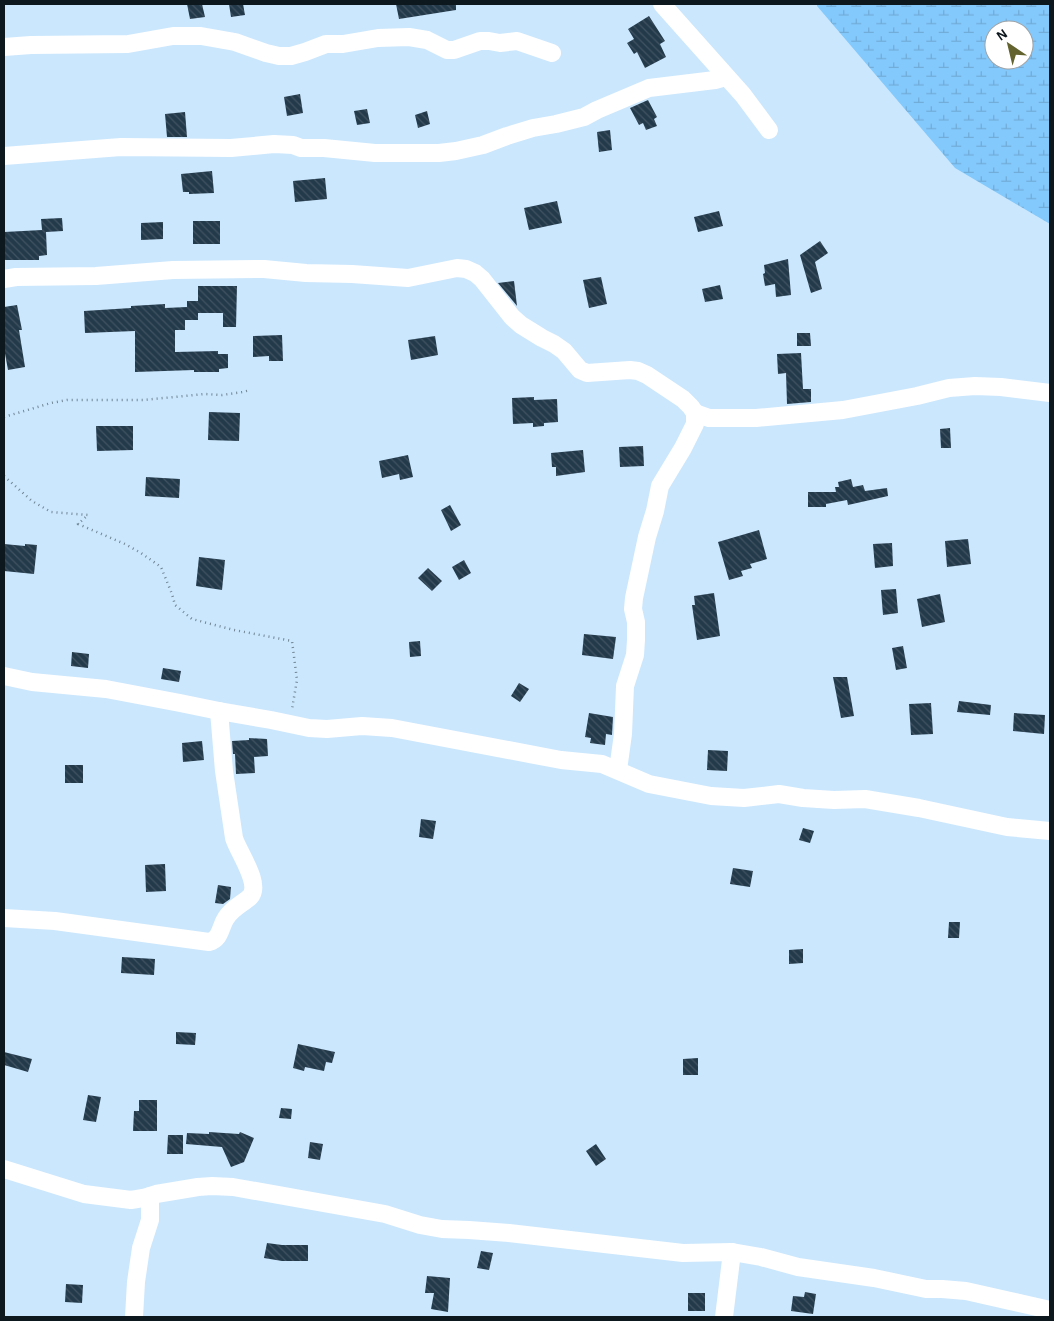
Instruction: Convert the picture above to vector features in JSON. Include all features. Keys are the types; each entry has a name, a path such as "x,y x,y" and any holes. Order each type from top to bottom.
{"street":[{"path":"662,4 743,96 769,130"},
{"path":"4,47 128,44 173,36 202,36 235,42 279,56 291,56 326,44 343,44 378,38 409,37 427,40 447,50 454,50 480,41 500,43 517,41 552,53"},
{"path":"4,156 121,147 231,148 274,144 293,145 301,148 324,148 375,153 439,153 483,145 524,131 584,117 649,88 716,80 726,77"},
{"path":"4,279 16,277 96,276 173,270 264,269 408,278 457,268 466,269 482,278 512,317 521,325 564,351 580,370 587,373 638,371 683,399 695,413 695,424 660,486 639,574 634,603 635,655 625,686 623,734 618,770"},
{"path":"695,413 710,418 756,418 843,410 949,388 975,386 1048,389"},
{"path":"4,676 32,682 106,689 309,728 327,729 362,726 392,728 561,760 602,764 649,784 711,796 744,798 779,794 834,800 865,799 919,808 1007,827 1050,831"},
{"path":"4,918 55,921 209,942 215,941 225,919 233,909 253,892 249,869 237,848 234,838 224,770 219,711"},
{"path":"4,1170 84,1194 131,1200 156,1194 212,1186 234,1187 385,1214 420,1225 442,1229 509,1233 683,1253 732,1252 761,1257 798,1267 874,1278 926,1289 966,1291 1050,1310"},
{"path":"134,1317 140,1248 150,1220 150,1196"},
{"path":"724,1317 732,1252"}],"path":[{"path":"4,417 67,400 143,400 205,394 222,395 250,390"},
{"path":"4,476 32,501 51,512 88,515 78,524 125,544 161,567 175,604 192,619 234,630 292,641 297,680 289,723"}],"green space":[{"path":"817,4 1050,4 1050,224 955,168"}],"building":[{"path":"187,4 202,4 205,17 190,19"},
{"path":"229,4 243,4 245,15 231,17"},
{"path":"396,4 456,4 456,10 399,19"},
{"path":"649,16 665,41 660,44 666,57 645,68 637,52 634,54 627,43 634,39 628,29"},
{"path":"300,94 303,113 287,116 284,97"},
{"path":"648,100 657,117 654,119 657,126 646,130 643,123 639,125 630,108"},
{"path":"367,109 370,123 357,125 354,111"},
{"path":"427,111 430,124 418,128 415,115"},
{"path":"185,112 187,137 167,137 165,114"},
{"path":"610,130 612,150 599,152 597,132"},
{"path":"212,171 214,193 189,194 189,192 183,192 181,174"},
{"path":"325,178 327,199 295,202 293,181"},
{"path":"557,201 562,223 529,230 524,208"},
{"path":"719,211 723,226 698,232 694,217"},
{"path":"62,218 63,231 46,232 47,255 39,256 39,260 4,260 4,232 42,230 41,219"},
{"path":"193,221 220,221 220,244 193,244"},
{"path":"163,222 163,239 141,240 141,223"},
{"path":"820,241 828,253 815,262 822,289 811,293 800,255"},
{"path":"788,259 791,295 776,297 775,284 765,286 764,265"},
{"path":"601,277 607,304 589,308 583,280"},
{"path":"514,281 517,306 498,283"},
{"path":"720,285 723,299 705,302 702,289"},
{"path":"198,286 237,286 236,327 223,327 223,313 198,313 198,320 185,320 185,330 175,330 175,352 218,351 218,354 228,354 228,368 219,369 219,372 194,372 194,370 135,372 135,331 85,333 84,311 165,304 165,308 187,307 187,301 198,301"},
{"path":"17,305 22,330 19,330 25,367 8,370 4,348 4,307"},
{"path":"797,333 810,333 811,346 797,346"},
{"path":"282,335 283,361 269,361 269,356 253,357 253,336"},
{"path":"435,336 438,355 411,360 408,340"},
{"path":"801,353 803,389 811,389 811,402 787,404 786,373 778,374 777,354"},
{"path":"534,397 534,400 557,399 558,422 544,423 544,426 533,427 533,423 513,424 512,398"},
{"path":"209,412 240,413 239,441 208,440"},
{"path":"96,426 133,426 133,450 97,451"},
{"path":"950,428 951,448 941,448 940,429"},
{"path":"643,446 644,466 620,467 619,447"},
{"path":"583,450 585,472 556,476 556,467 552,467 551,453"},
{"path":"408,455 413,477 400,480 399,474 382,478 379,461"},
{"path":"146,477 180,479 179,498 145,496"},
{"path":"851,479 853,487 863,485 865,491 887,488 888,496 848,505 847,500 826,504 826,507 808,507 808,492 836,492 835,487 839,487 838,482"},
{"path":"450,505 461,525 451,531 441,510"},
{"path":"759,530 767,559 750,564 752,568 741,571 743,576 729,580 718,542"},
{"path":"968,539 971,564 947,567 945,541"},
{"path":"892,543 893,566 875,568 873,544"},
{"path":"4,544 37,545 34,574 4,571"},
{"path":"199,557 225,560 222,590 196,586"},
{"path":"464,560 471,573 459,580 452,567"},
{"path":"428,568 442,581 432,591 418,578"},
{"path":"896,589 898,613 883,615 881,590"},
{"path":"714,593 720,636 697,640 692,605 695,605 694,596"},
{"path":"940,594 945,622 922,627 917,599"},
{"path":"584,634 616,637 613,659 582,655"},
{"path":"420,641 421,656 410,657 409,642"},
{"path":"903,646 907,668 896,670 892,648"},
{"path":"72,652 89,654 88,668 71,666"},
{"path":"163,668 181,671 179,682 161,679"},
{"path":"833,677 847,677 854,716 841,718"},
{"path":"519,683 529,689 520,702 511,696"},
{"path":"959,701 991,705 990,715 957,712"},
{"path":"931,703 933,734 911,735 909,704"},
{"path":"589,713 613,717 612,735 606,734 605,745 590,743 591,738 585,737"},
{"path":"1014,713 1045,715 1044,734 1013,731"},
{"path":"249,738 267,739 268,756 254,757 255,773 236,774 232,741 249,740"},
{"path":"202,741 204,760 183,762 182,743"},
{"path":"708,750 728,751 727,771 707,770"},
{"path":"65,765 83,765 83,783 65,783"},
{"path":"421,819 436,821 433,839 419,837"},
{"path":"803,828 814,831 810,843 799,840"},
{"path":"165,864 166,891 146,892 145,865"},
{"path":"733,868 753,871 750,887 730,884"},
{"path":"218,885 231,887 230,899 223,904 215,903"},
{"path":"949,922 960,922 959,938 948,938"},
{"path":"803,949 803,963 789,964 789,950"},
{"path":"122,957 155,959 154,975 121,973"},
{"path":"176,1032 196,1033 195,1045 176,1044"},
{"path":"298,1044 335,1052 332,1063 326,1062 324,1071 305,1067 304,1071 293,1068"},
{"path":"4,1052 32,1059 28,1072 4,1065"},
{"path":"698,1058 698,1075 683,1075 683,1059"},
{"path":"88,1095 101,1097 96,1122 83,1120"},
{"path":"139,1100 157,1100 157,1131 133,1131 134,1111 139,1111"},
{"path":"281,1108 292,1109 291,1119 279,1118"},
{"path":"209,1132 239,1134 240,1132 254,1138 244,1162 231,1167 222,1147 186,1144 187,1133 209,1134"},
{"path":"168,1135 183,1135 183,1154 167,1154"},
{"path":"310,1142 323,1144 320,1160 308,1158"},
{"path":"596,1144 606,1159 596,1166 586,1151"},
{"path":"267,1243 308,1245 308,1261 282,1261 264,1258"},
{"path":"481,1251 493,1253 489,1270 477,1268"},
{"path":"427,1276 450,1278 448,1312 431,1309 434,1293 425,1293"},
{"path":"66,1284 83,1285 82,1303 65,1302"},
{"path":"805,1292 816,1294 813,1314 791,1311 793,1296 804,1297"},
{"path":"688,1293 705,1293 705,1311 688,1311"}]}
